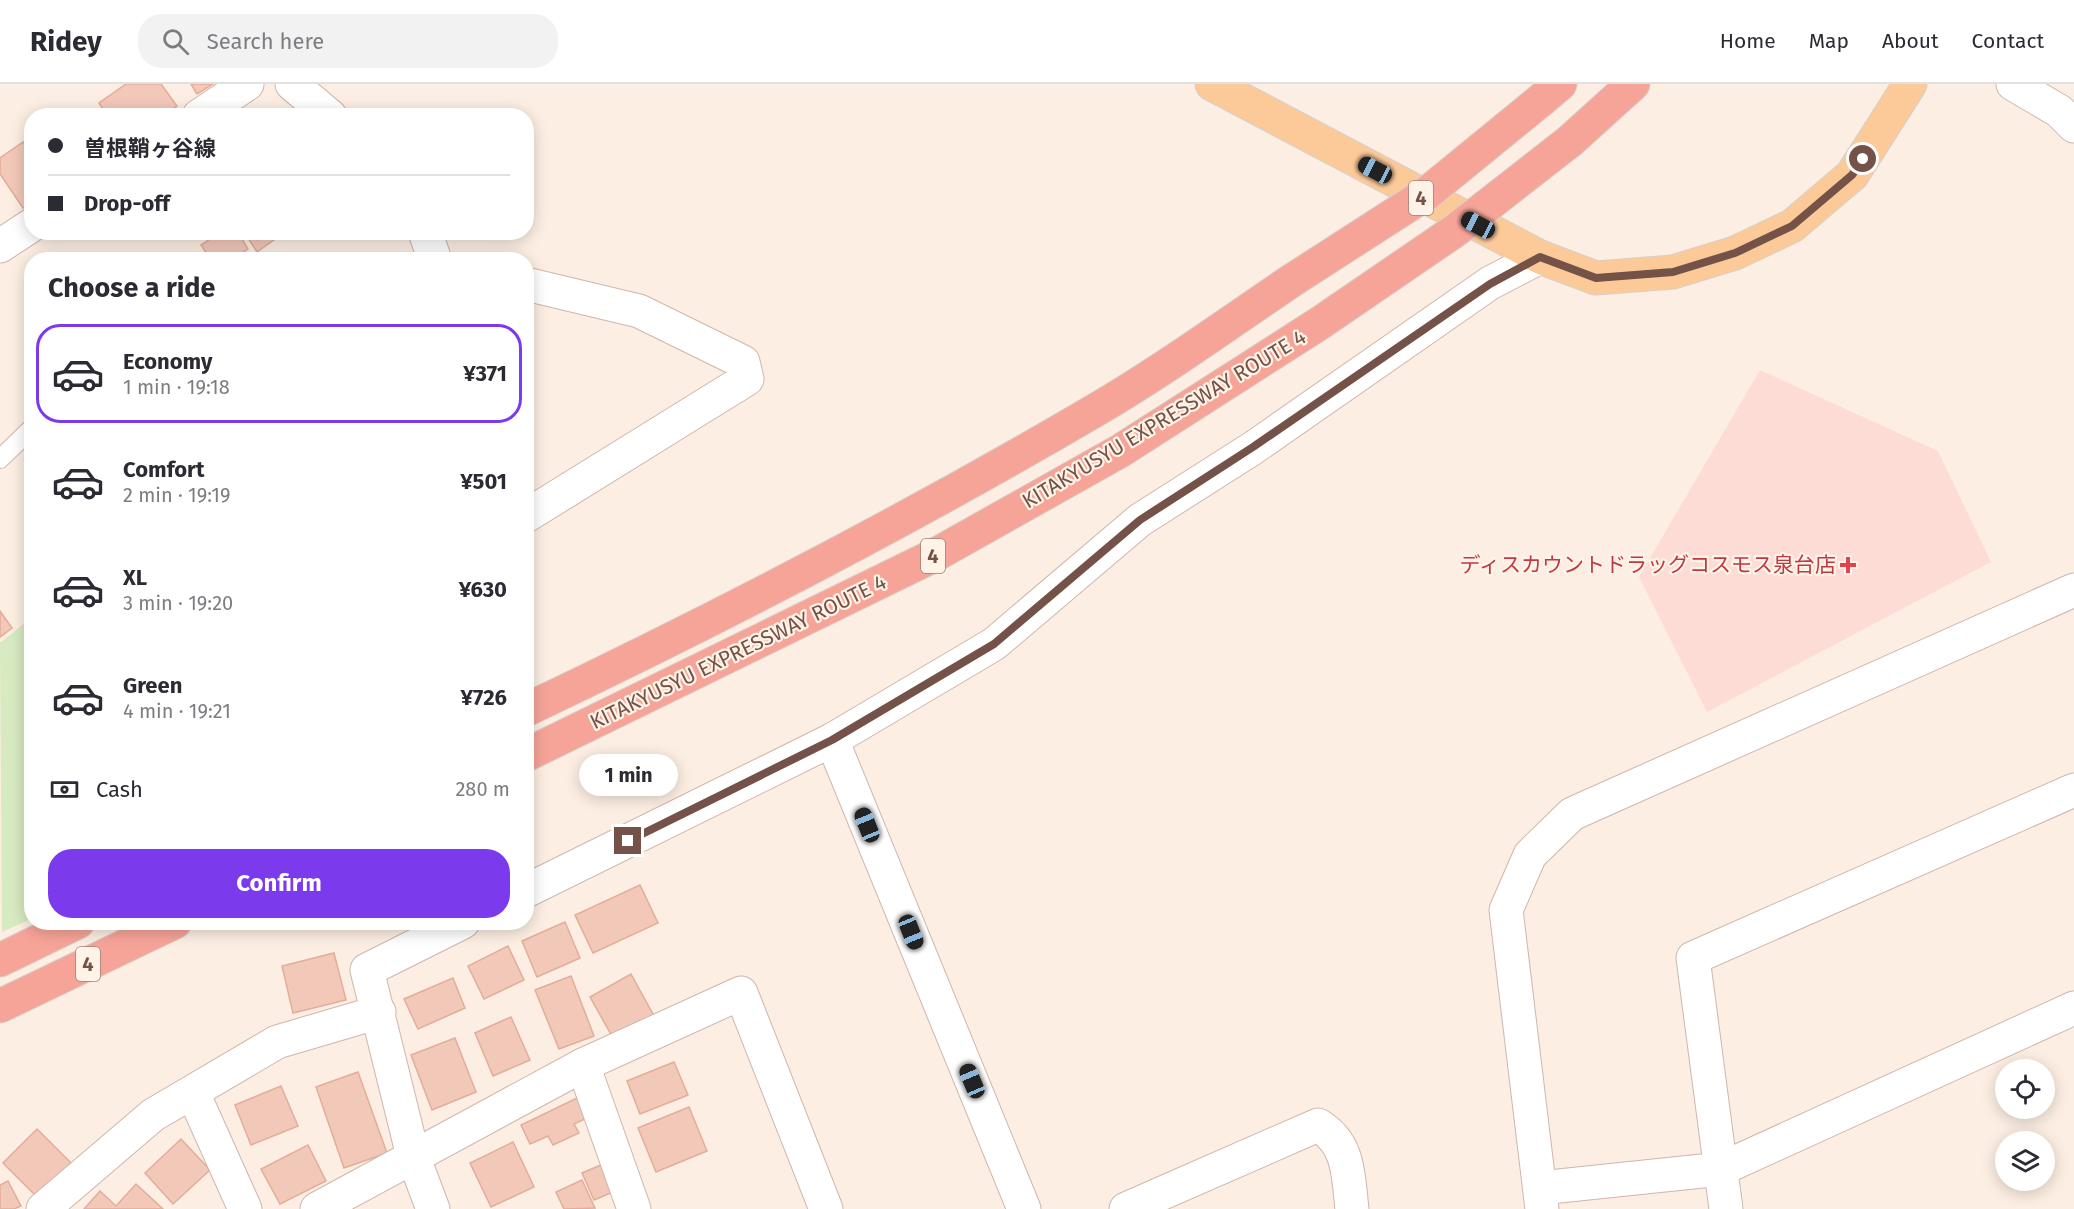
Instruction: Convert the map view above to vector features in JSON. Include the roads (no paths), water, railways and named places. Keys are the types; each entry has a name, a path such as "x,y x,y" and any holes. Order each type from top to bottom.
{"highway":[{"name":"KITAKYUSYU EXPRESSWAY ROUTE 4","path":"534,751 935,555 1120,451 1320,323 1456,230 1570,141 1633,84"},
{"name":"KITAKYUSYU EXPRESSWAY ROUTE 4","path":"534,706 662,645 918,509 1095,411 1426,194 1551,92"},
{"name":"4","path":"0,960 62,930"},
{"name":"4","path":"0,1006 158,930"}],"main road":[{"path":"1212,84 1540,257 1596,278 1673,272 1735,253 1792,226 1852,175 1910,84"}],"street":[{"path":"211,108 247,84"},
{"path":"292,84 320,108"},
{"path":"2013,84 2059,111 2074,126"},
{"path":"0,246 24,230"},
{"path":"534,887 832,740 994,644 1140,520 1253,447 1490,284 1540,257"},
{"path":"534,286 639,311 743,362 747,379 534,511"},
{"path":"2074,590 1572,814 1530,855 1506,910 1541,1199 1721,1169 2074,1008"},
{"path":"832,740 1024,1209"},
{"path":"1726,1209 1693,958 2074,790"},
{"path":"433,1209 412,1156 367,970 447,930"},
{"path":"317,1209 583,1065 741,993 826,1209"},
{"path":"43,1209 153,1115 194,1093 277,1042 379,1012"},
{"path":"583,1065 634,1209"},
{"path":"194,1093 245,1209"},
{"path":"1126,1209 1318,1125 1332,1133 1345,1153 1352,1209"}],"lane":[{"path":"0,459 24,436"}],"place":[{"name":"ディスカウントドラッグコスモス泉台店","path":"1848,565"}]}
